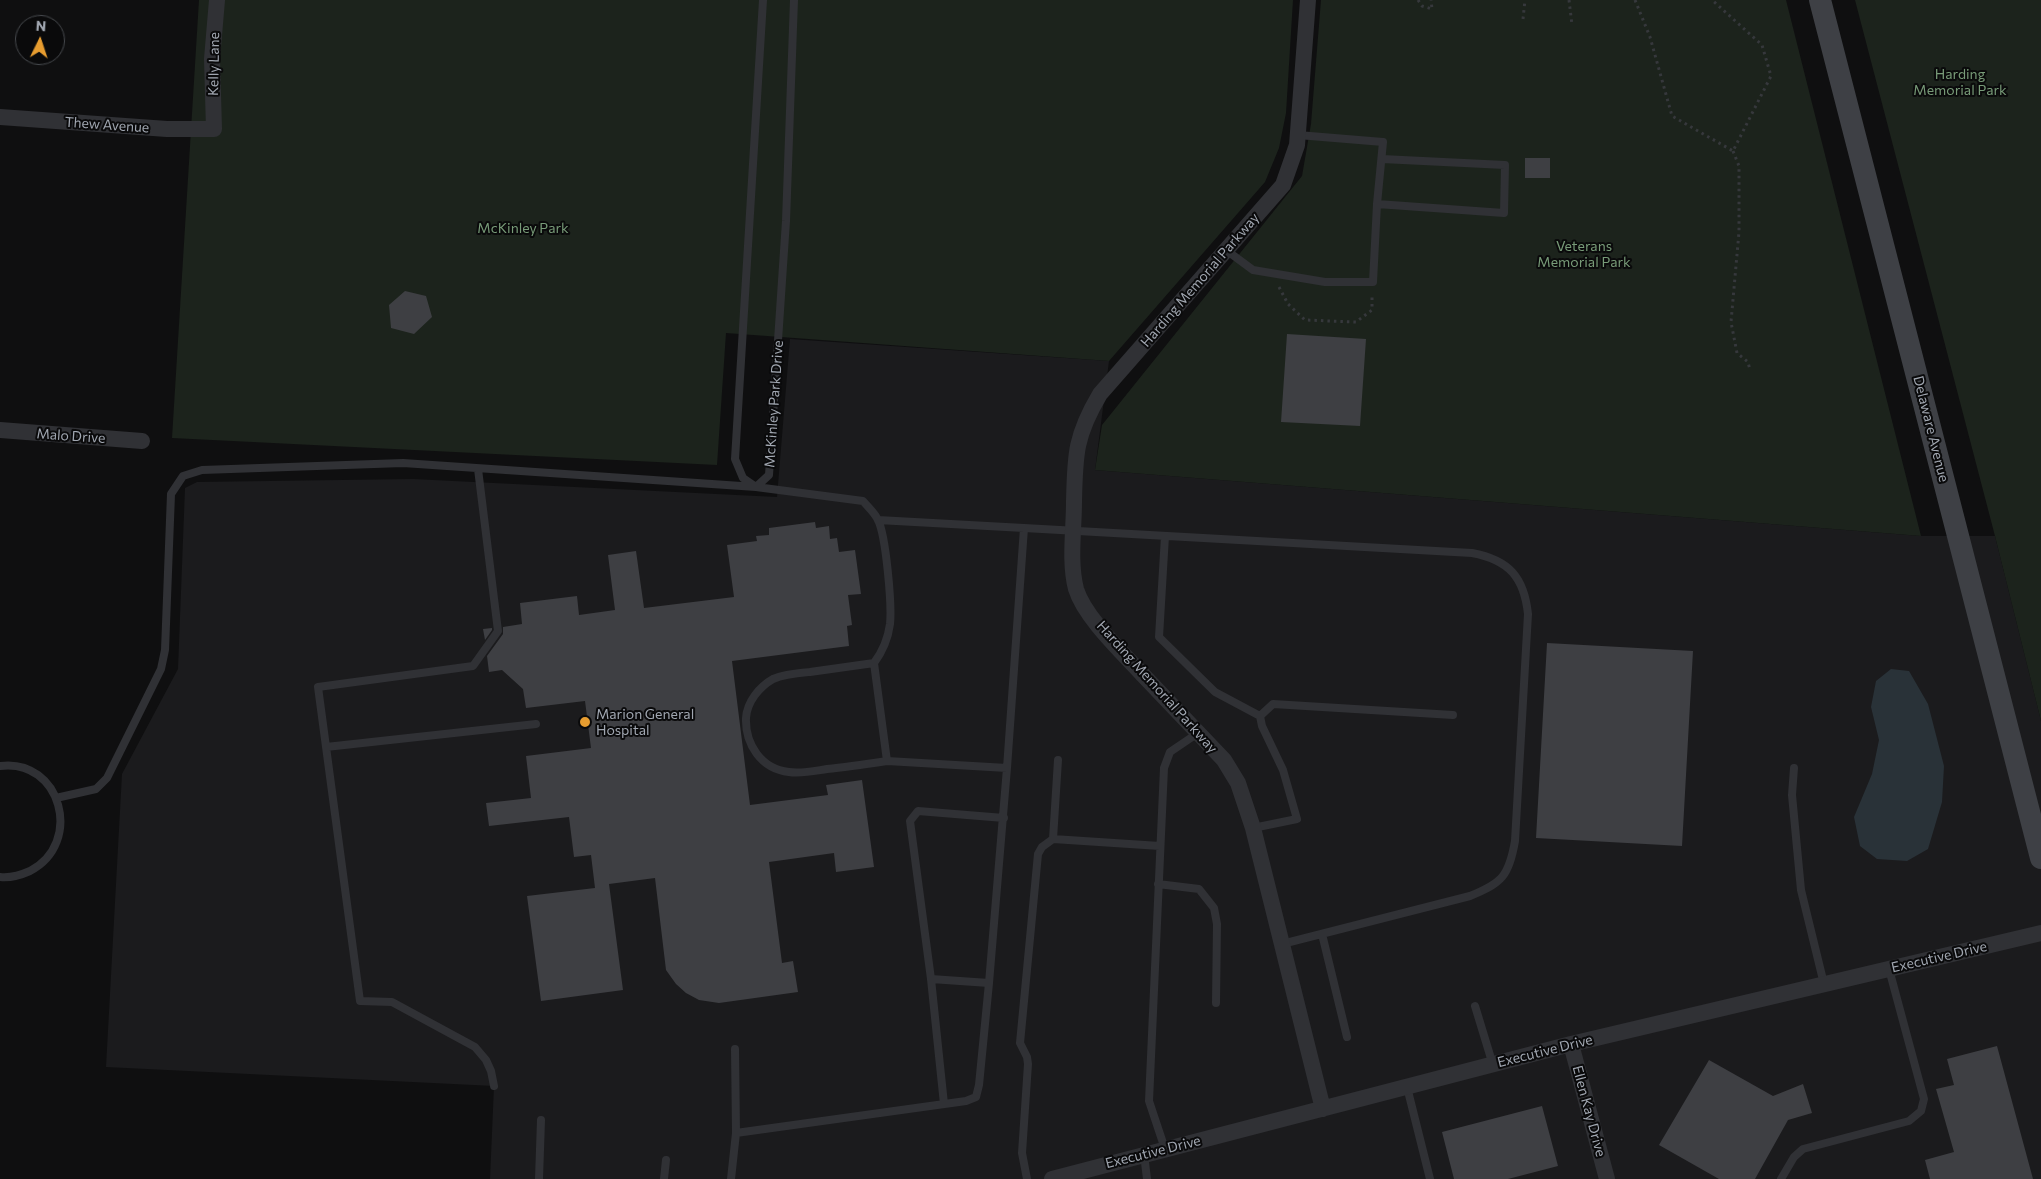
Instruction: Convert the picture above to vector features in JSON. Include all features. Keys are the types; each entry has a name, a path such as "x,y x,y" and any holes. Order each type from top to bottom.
{"main road":[{"name":"Delaware Avenue","path":"1820,0 2041,858"}],"street":[{"name":"Kelly Lane","path":"214,129 212,59 217,0"},
{"name":"Harding Memorial Parkway","path":"1308,0 1297,145 1283,185 1100,394 1090,412 1082,428 1076,454 1073,571 1077,590 1087,610 1110,639 1224,760 1238,784 1253,828 1323,1110"},
{"name":"Thew Avenue","path":"0,117 158,128 214,129"},
{"name":"Malo Drive","path":"0,430 142,441"},
{"name":"Executive Drive","path":"1052,1179 1571,1044 2041,933"},
{"name":"Ellen Kay Drive","path":"1571,1044 1607,1179"}],"lane":[{"name":"McKinley Park Drive","path":"763,0 735,459 743,478 756,487 769,475 786,221 794,0"},
{"path":"1226,250 1253,270 1325,282 1373,282 1377,204 1384,142 1298,135"},
{"path":"1377,204 1504,213 1505,165 1382,159"},
{"path":"56,798 96,789 107,778 161,669 165,650 171,494 183,476 202,470 403,463 756,487 864,501 878,520 885,551 890,623 885,647 874,664 887,761"},
{"path":"478,469 498,631 473,666 318,687 360,1001 392,1002 475,1047 486,1060 491,1071 494,1086"},
{"path":"878,520 1472,553 1491,556 1506,566 1519,579 1526,596 1528,614 1515,841 1512,862 1504,876 1491,888 1470,896 1282,944"},
{"path":"736,1133 966,1101 976,1096 980,1085 1004,818 1024,528"},
{"path":"1165,536 1159,637 1215,692 1260,716"},
{"path":"874,664 789,674 774,679 761,688 751,700 746,715 746,731 751,746 760,759 773,768 788,772 804,772 887,761 1008,768"},
{"path":"1260,716 1274,704 1453,715"},
{"path":"1253,828 1297,819 1282,770 1262,726 1260,716"},
{"path":"326,747 536,724"},
{"path":"1165,1149 1149,1101 1164,768 1170,752 1198,733"},
{"path":"1053,839 1058,760"},
{"path":"0,766 22,767 36,774 48,785 56,798 61,816 60,835 52,852 39,866 22,875 0,877"},
{"path":"1794,768 1792,795 1801,890 1824,984"},
{"path":"944,1104 931,979 910,821 918,811 1004,818"},
{"path":"1027,1179 1022,1153 1028,1064 1027,1057 1020,1043 1038,854 1042,847 1053,839 1160,846"},
{"path":"1158,884 1187,886 1199,889 1214,908 1217,924 1216,1003"},
{"path":"1322,934 1347,1037"},
{"path":"1782,1179 1791,1161 1803,1149 1909,1120 1921,1111 1924,1099 1889,969"},
{"path":"931,979 989,983"},
{"path":"1476,1006 1493,1065"},
{"path":"731,1179 736,1133 735,1049"},
{"path":"1407,1087 1430,1179"},
{"path":"539,1179 541,1120"},
{"path":"1144,1154 1147,1179"},
{"path":"664,1179 666,1160"}],"path":[{"path":"1418,0 1422,6 1432,9 1431,0"},
{"path":"1523,19 1525,0"},
{"path":"1569,0 1572,25"},
{"path":"1634,0 1650,37 1672,116 1733,151 1739,166 1739,232 1731,322 1738,353 1748,362 1750,370"},
{"path":"1712,0 1762,44 1771,76 1733,151"},
{"path":"1272,273 1288,304 1305,320 1356,322 1372,310 1373,282"}],"shaded area":[{"path":"790,339 1109,361 1095,470 1921,536 1995,536 2041,721 2041,1179 490,1179 494,1086 106,1067 122,774 178,669 185,488 197,482 413,479 777,497"},
{"path":"1891,669 1909,671 1928,704 1944,766 1942,802 1928,849 1907,861 1877,859 1860,846 1854,817 1872,774 1879,740 1871,707 1876,681"}],"green space":[{"name":"McKinley Park","path":"199,0 1293,0 1286,113 1279,148 1265,182 1109,361 726,333 717,465 172,438"},
{"name":"Veterans Memorial Park","path":"1321,0 1786,0 1921,536 1095,470 1102,425 1302,176 1311,124"},
{"name":"Harding Memorial Park","path":"1855,0 2041,0 2041,721 1995,536"}],"building":[{"path":"1525,158 1550,158 1550,178 1525,178"},
{"path":"405,291 426,296 432,317 414,334 391,328 389,305"},
{"path":"1287,334 1366,339 1360,426 1281,422"},
{"path":"815,522 816,528 829,526 830,539 837,538 839,552 855,550 861,594 848,595 852,625 847,626 849,646 732,661 750,805 828,795 826,785 862,780 874,867 836,872 834,853 769,862 782,963 793,961 798,992 719,1003 699,1000 686,993 676,984 666,970 655,878 609,884 623,990 541,1001 527,896 595,888 591,855 574,857 569,817 489,826 486,803 531,798 526,756 591,748 585,701 526,708 523,689 502,670 489,672 487,656 503,634 503,627 522,624 520,603 577,596 579,615 615,610 608,555 636,551 644,608 734,597 727,545 757,541 756,536 769,535 769,528"},
{"path":"492,628 492,630 485,640 483,629"},
{"path":"1547,643 1693,651 1682,846 1536,838"},
{"path":"1997,1046 2033,1179 1930,1179 1925,1160 1954,1152 1936,1089 1954,1085 1947,1059"},
{"path":"1709,1060 1773,1096 1803,1084 1812,1113 1788,1120 1755,1179 1719,1179 1659,1145"},
{"path":"1542,1106 1558,1166 1508,1179 1454,1179 1442,1132"}],"place":[{"name":"Marion General Hospital","path":"585,722"}]}
